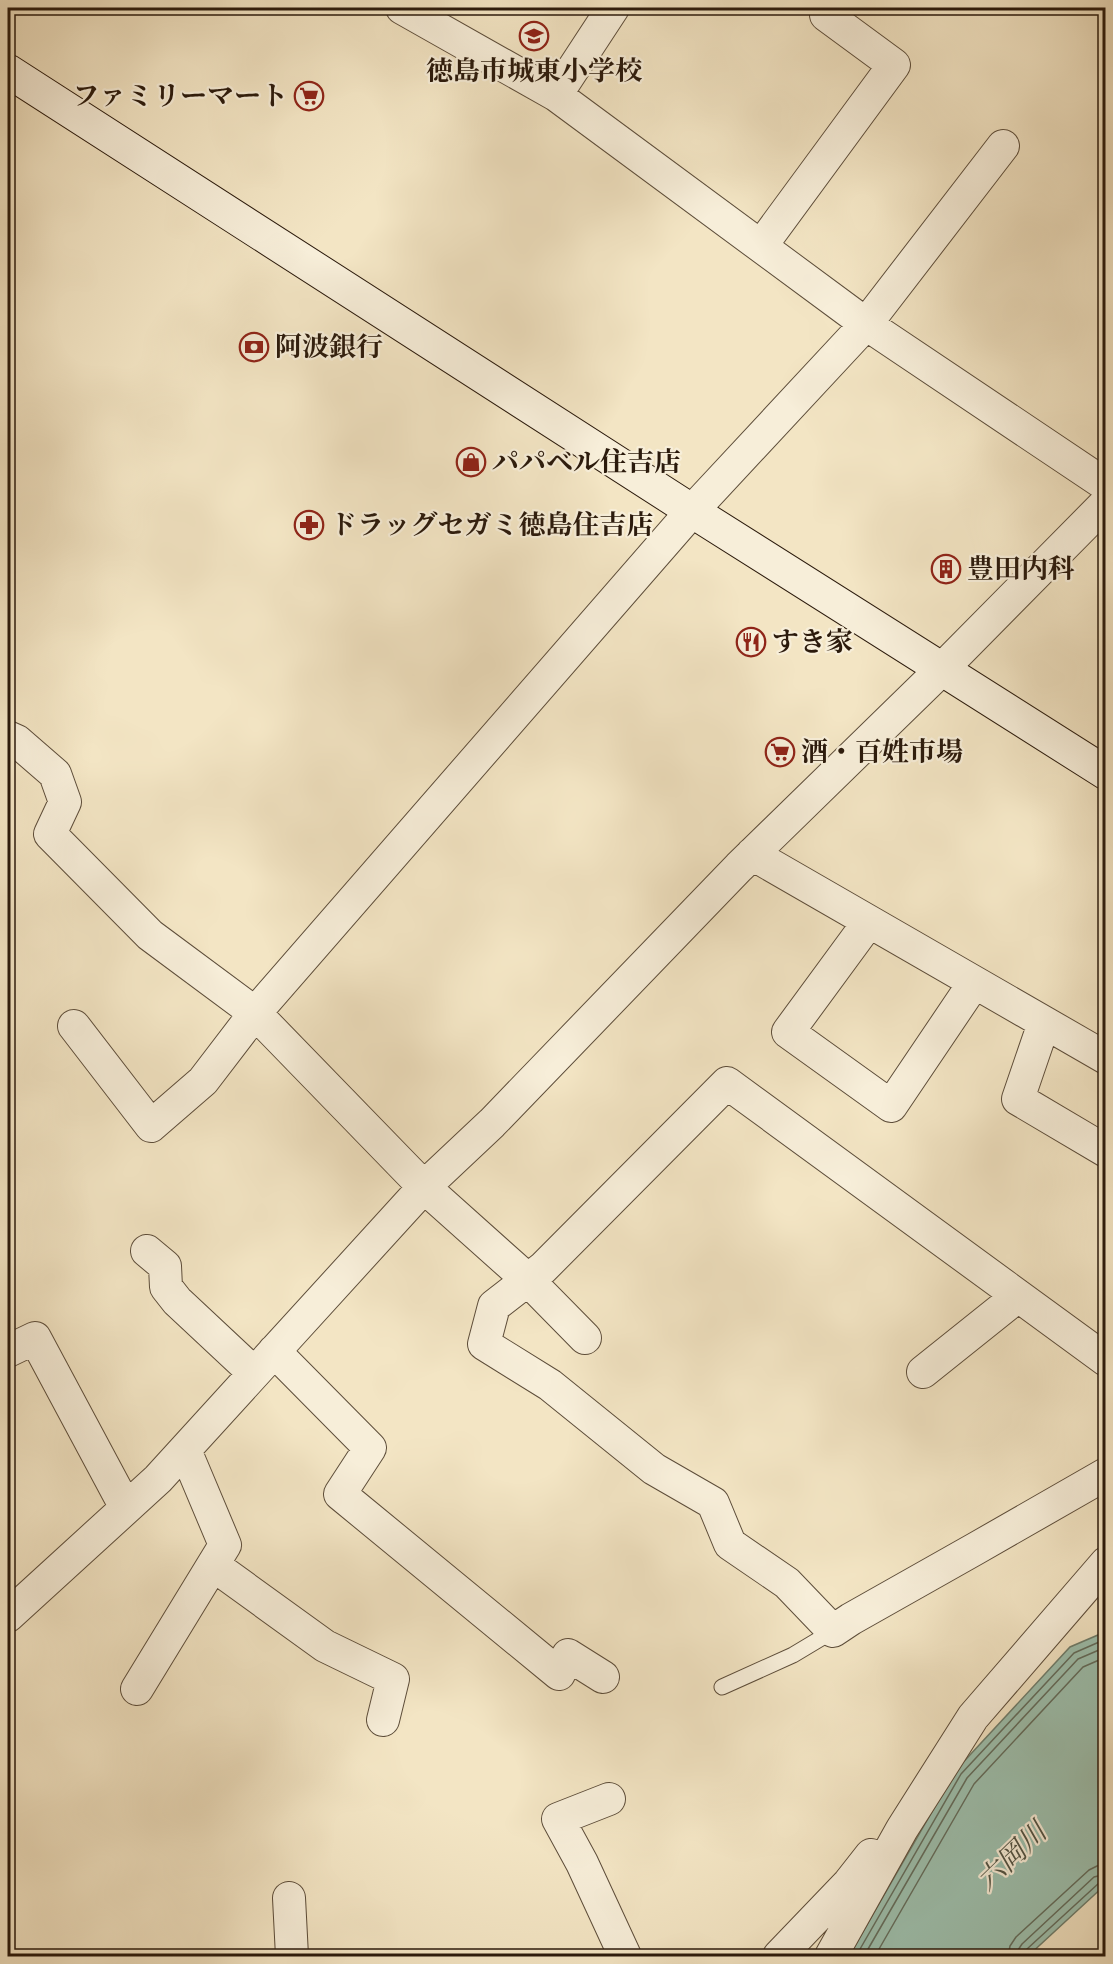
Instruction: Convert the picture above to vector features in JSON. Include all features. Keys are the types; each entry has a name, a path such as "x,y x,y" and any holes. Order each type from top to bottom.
{"street":[{"path":"402,8 556,95 866,324 1106,486"},
{"path":"556,95 613,8"},
{"path":"761,246 894,65 826,15"},
{"path":"8,71 692,511 1106,773"},
{"path":"74,1026 151,1126 203,1081 255,1013 692,511 866,324 1003,146"},
{"path":"8,1614 158,1479 424,1187 492,1123 752,854 941,670 1106,503"},
{"path":"8,737 17,741 55,774 64,802 50,834 150,935 255,1013 424,1187 528,1280 585,1338"},
{"path":"752,854 1106,1058"},
{"path":"868,922 788,1032 891,1106 974,983"},
{"path":"1044,1023 1018,1099 1106,1151"},
{"path":"1106,1360 727,1083 543,1268 494,1306 484,1344 550,1385 654,1469 713,1503 730,1544 787,1582 833,1631 850,1619 1106,1474"},
{"path":"147,1251 165,1266 166,1287 177,1301 264,1362 370,1448 340,1494 559,1674 568,1655 603,1677"},
{"path":"923,1372 1018,1296"},
{"path":"8,1351 35,1338 126,1508"},
{"path":"137,1689 225,1545 185,1450"},
{"path":"831,1956 937,1772 973,1718 1106,1563"},
{"path":"213,1565 325,1646 393,1679 383,1720"},
{"path":"609,1799 558,1819 582,1863 625,1956"},
{"path":"779,1956 849,1883 871,1854 890,1851"},
{"path":"289,1898 292,1956"}],"lane":[{"path":"722,1687 793,1655 833,1631"}],"water":[{"name":"六岡川","path":"1105,1632 1105,1885 1028,1956 849,1956 956,1770 1070,1647"}],"place":[{"name":"徳島市城東小学校","path":"534,36"},
{"name":"ファミリーマート","path":"309,96"},
{"name":"阿波銀行","path":"254,347"},
{"name":"パパベル住吉店","path":"471,462"},
{"name":"ドラッグセガミ徳島住吉店","path":"309,525"},
{"name":"豊田内科","path":"946,569"},
{"name":"すき家","path":"751,642"},
{"name":"酒・百姓市場","path":"780,752"}]}
